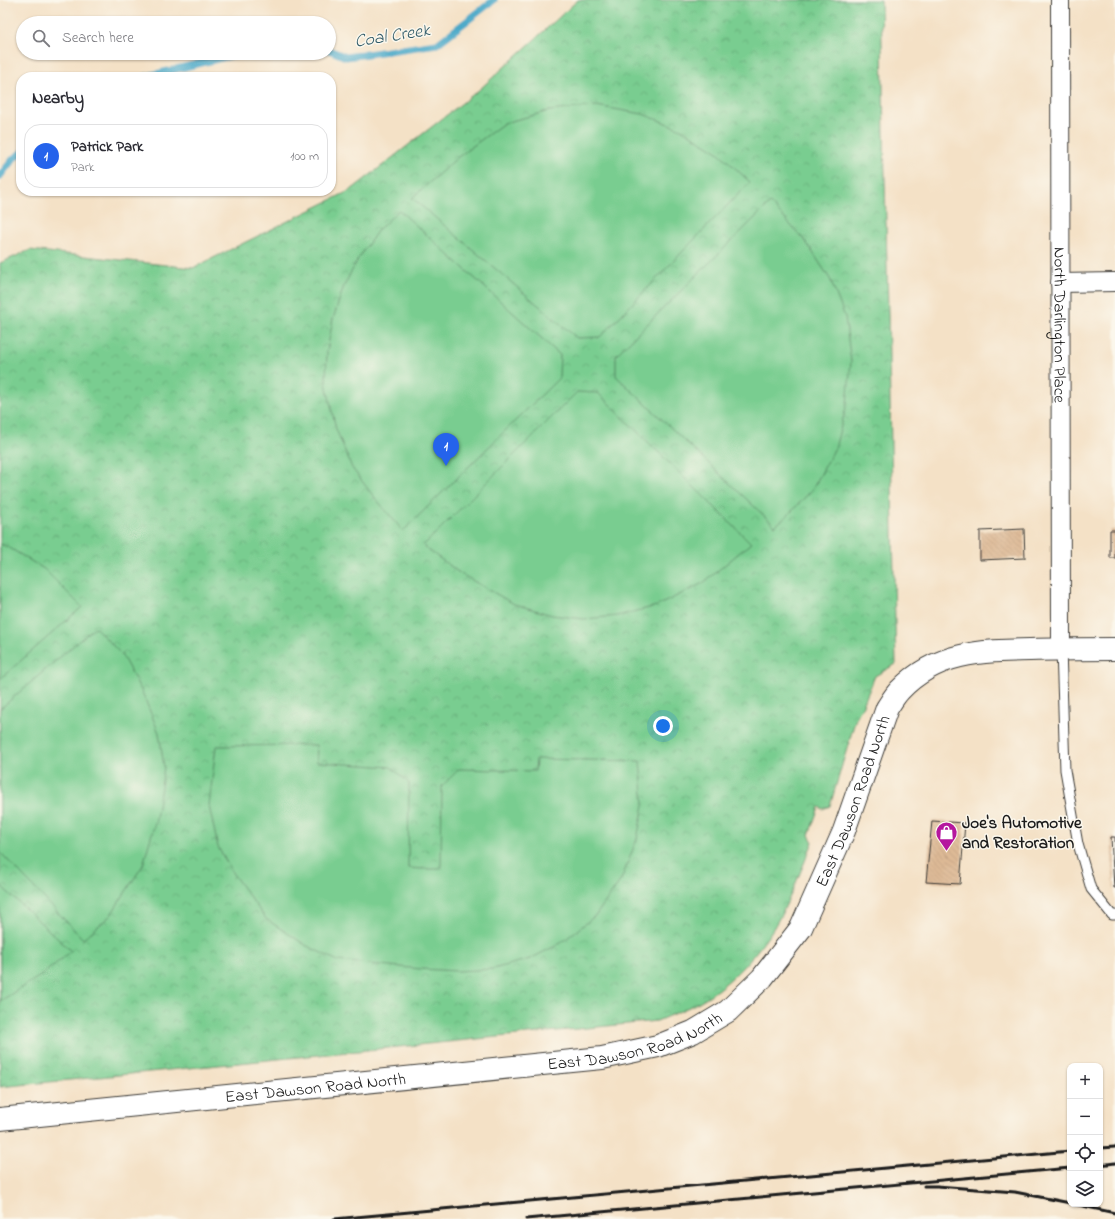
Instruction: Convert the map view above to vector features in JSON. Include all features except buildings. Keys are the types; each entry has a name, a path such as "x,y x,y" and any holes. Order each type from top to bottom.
{"street":[{"name":"North Darlington Place","path":"1060,0 1061,649"},
{"path":"1060,283 1115,282"},
{"name":"East Dawson Road North","path":"0,1119 602,1058 658,1046 693,1032 728,1011 762,978 801,928 844,831 887,708 899,691 914,677 930,666 955,657 977,652 1115,649"}],"lane":[{"path":"1061,649 1065,770 1078,844 1091,889 1112,915 1115,915"}],"green space":[{"path":"578,0 881,0 896,664 875,676 856,718 830,806 823,809 819,807 809,835 813,842 782,914 762,945 746,964 719,989 684,1010 657,1021 0,1087 0,263 30,250 193,268 351,190 480,89"},
{"path":"596,106 643,114 681,129 718,152 750,182 600,337 577,338 412,198 458,157 504,123 549,111"},
{"path":"770,203 806,242 830,279 845,317 851,362 847,404 835,448 812,490 787,516 775,526 616,376 616,355"},
{"path":"399,210 560,355 559,378 403,531 352,468 336,429 326,383 327,351 333,319 344,286 358,259 378,230"},
{"path":"577,392 598,393 751,543 703,583 657,606 617,616 584,619 552,615 514,604 461,574 423,546"},
{"path":"0,544 8,547 44,569 82,607 0,679"},
{"path":"95,627 121,654 142,692 159,733 164,767 156,819 143,865 110,916 83,939 0,852 0,709"},
{"path":"316,745 317,762 391,767 409,783 408,868 441,869 442,786 459,769 535,771 536,759 640,761 644,805 637,839 621,880 596,915 561,943 530,959 493,969 458,971 338,961 307,946 266,919 233,874 218,847 209,806 216,746"},
{"path":"0,885 71,951 42,975 0,1001"}],"waterway":[{"name":"Coal Creek","path":"336,53 346,57 437,44 494,0"},
{"name":"Coal Creek","path":"164,72 213,60"},
{"name":"Coal Creek","path":"0,176 16,157"}],"railway":[{"path":"1103,1148 1115,1147"},
{"path":"334,1219 1067,1151"},
{"path":"1103,1165 1115,1163"},
{"path":"526,1219 1067,1168"},
{"path":"924,1186 1015,1192 1067,1202"},
{"path":"1088,1207 1115,1213"}],"place":[{"name":"Patrick Park","path":"446,466"},
{"name":"Joe's Automotive and Restoration","path":"946,852"}]}
